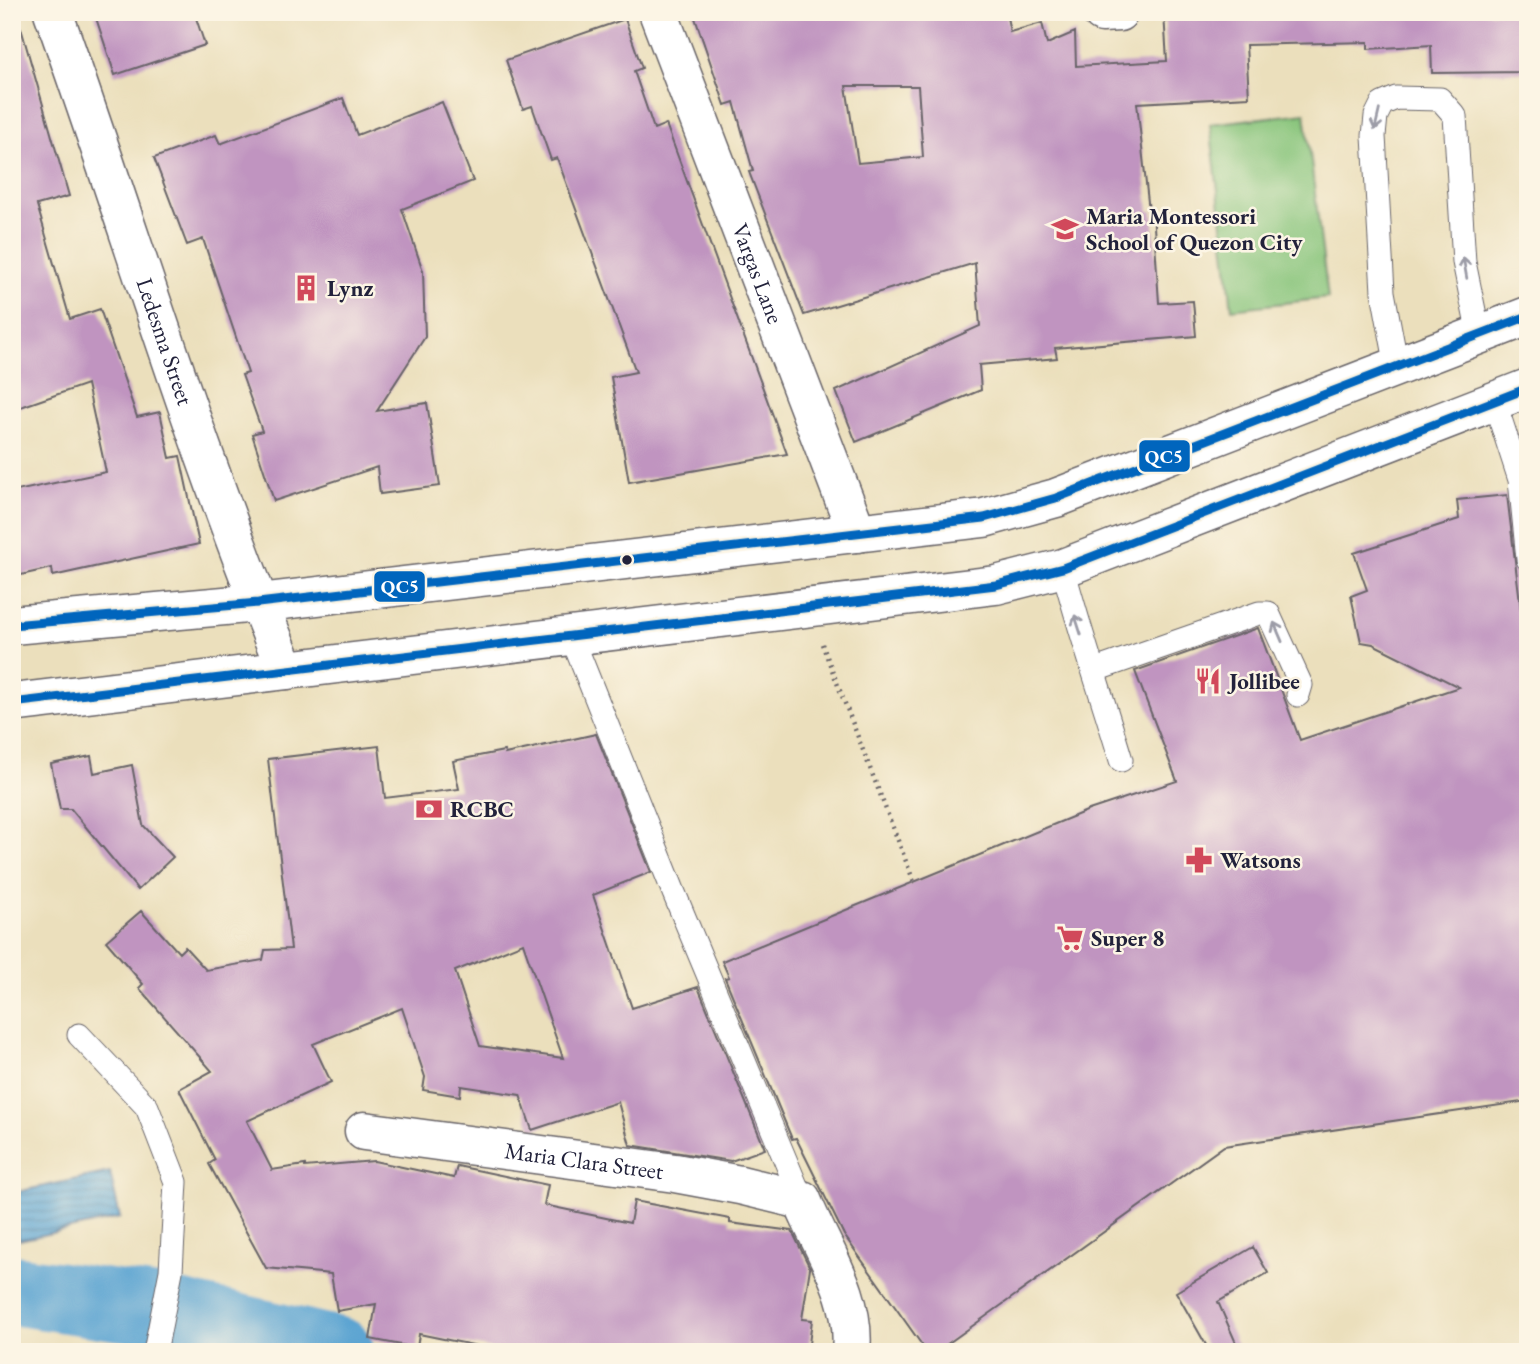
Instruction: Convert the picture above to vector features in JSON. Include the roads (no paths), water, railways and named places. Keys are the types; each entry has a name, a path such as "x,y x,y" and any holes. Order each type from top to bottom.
{"main road":[{"name":"Ledesma Street","path":"53,12 258,603 286,670"},
{"name":"Vargas Lane","path":"658,12 857,534"},
{"path":"12,625 258,603 984,518 1056,498 1528,316"},
{"path":"12,703 996,585 1063,568 1511,394"},
{"name":"Maria Clara Street","path":"364,1131 675,1174 740,1185 802,1200"},
{"path":"802,1200 844,1291 852,1336 851,1352"}],"lane":[{"path":"1397,367 1383,292 1374,136 1376,116 1382,104 1396,98 1440,99 1455,116 1464,262 1479,335"},
{"path":"1511,394 1528,559"},
{"path":"1063,568 1077,625 1095,670 1121,760"},
{"path":"1095,670 1268,612 1300,685 1298,695"},
{"path":"571,635 674,893 802,1200"},
{"path":"79,1035 147,1107 176,1182 171,1271 155,1352"}],"water":[{"path":"110,1172 120,1218 19,1240 12,1208 12,1193"}],"waterway":[{"path":"12,1290 170,1313 339,1352"}],"place":[{"name":"Maria Montessori School of Quezon City","path":"1065,229"},
{"name":"Lynz","path":"306,288"},
{"name":"Jollibee","path":"1208,681"},
{"name":"RCBC","path":"429,809"},
{"name":"Watsons","path":"1199,860"},
{"name":"Super 8","path":"1070,938"}]}
